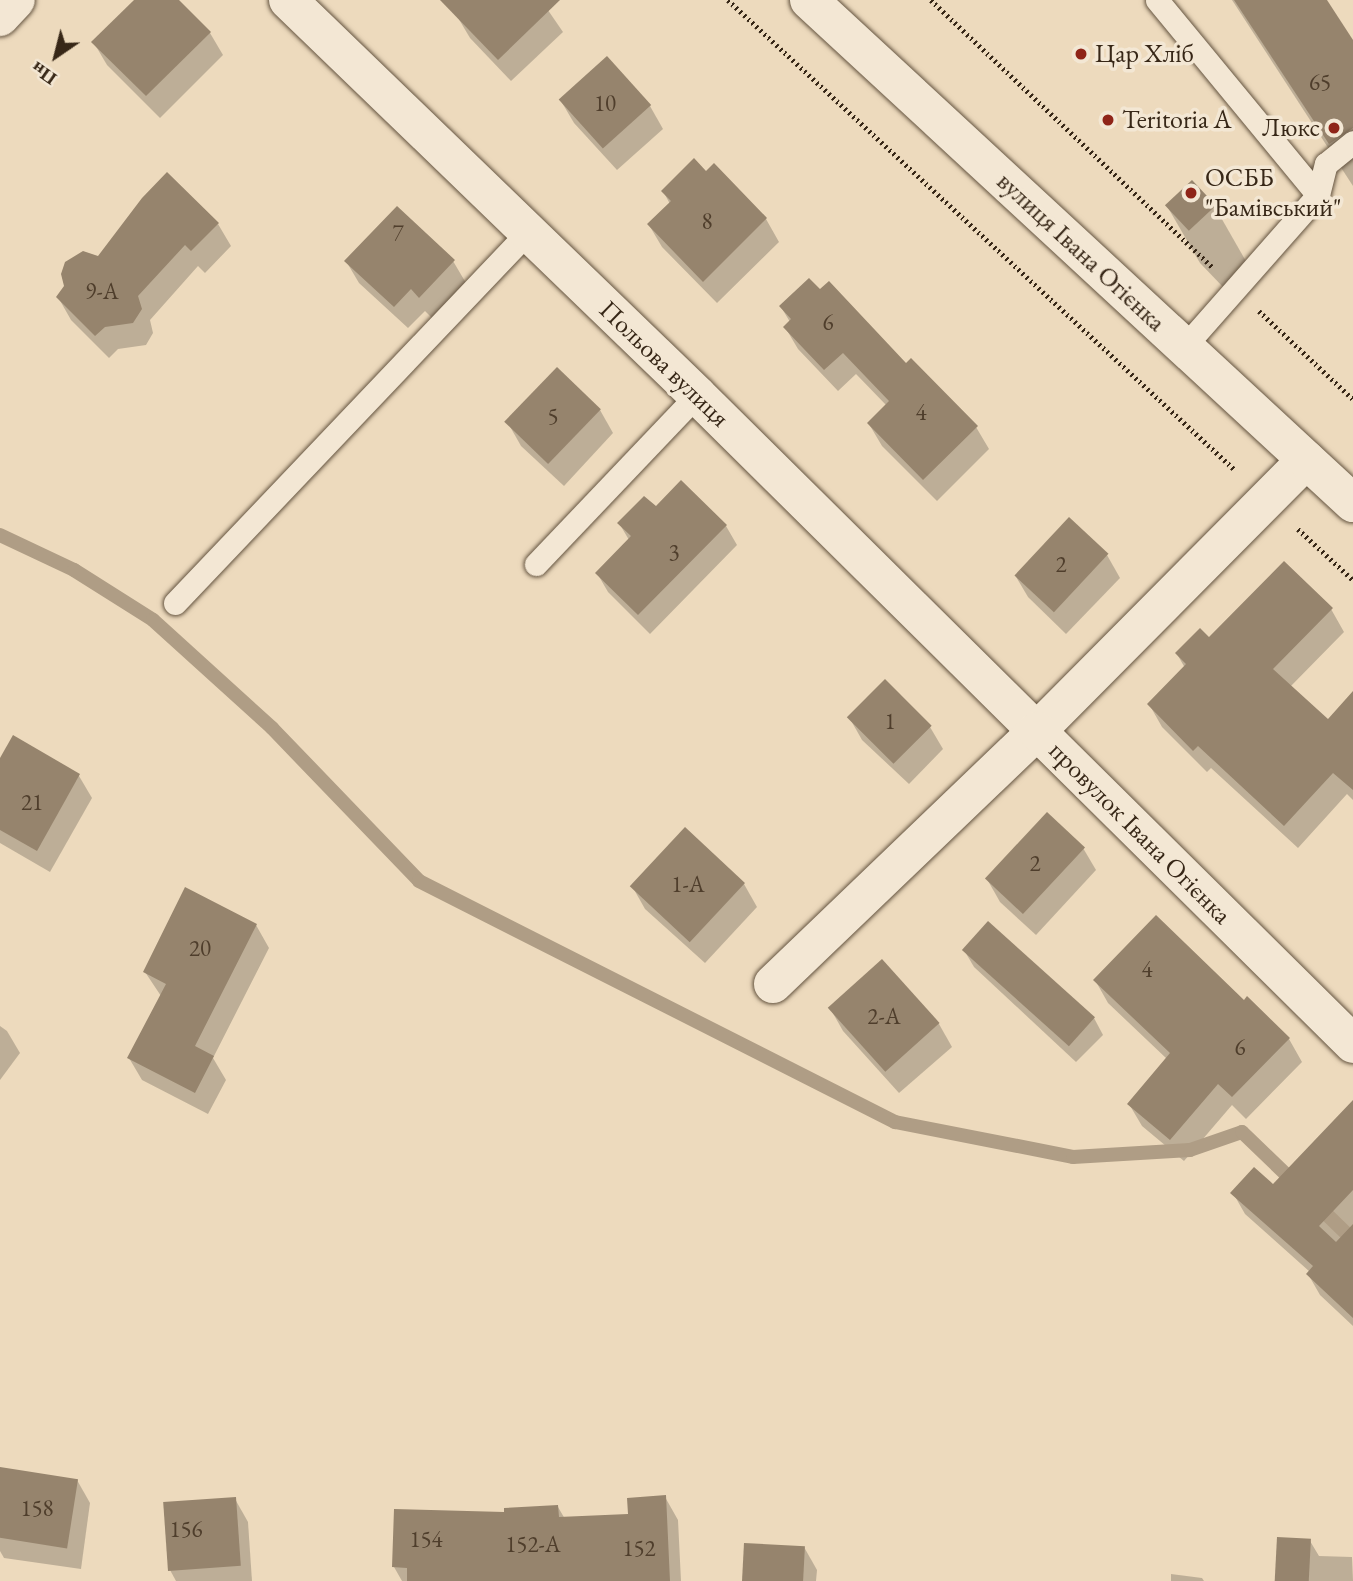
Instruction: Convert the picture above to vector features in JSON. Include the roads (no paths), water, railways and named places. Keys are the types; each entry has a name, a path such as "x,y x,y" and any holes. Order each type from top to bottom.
{"street":[{"path":"0,17 16,0"},
{"name":"Польова вулиця","path":"288,0 697,396 1037,732"},
{"name":"вулиця Івана Огієнка","path":"809,0 1353,503"},
{"path":"1037,732 1306,460"},
{"name":"провулок Івана Огієнка","path":"773,984 1037,732 1353,1044"}],"lane":[{"path":"1157,0 1318,195"},
{"path":"1184,347 1318,195 1326,164 1353,142"},
{"path":"175,603 527,233"},
{"path":"536,564 697,396"}],"waterway":[{"path":"0,535 74,570 153,620 272,728 419,881 895,1122 1073,1157 1190,1150 1242,1132 1297,1185"},
{"path":"1316,1204 1353,1240"}],"place":[{"name":"Цар Хліб","path":"1081,54"},
{"name":"Teritoria A","path":"1108,120"},
{"name":"Люкс","path":"1334,128"},
{"name":"ОСББ \"Бамівський\"","path":"1191,193"}]}
